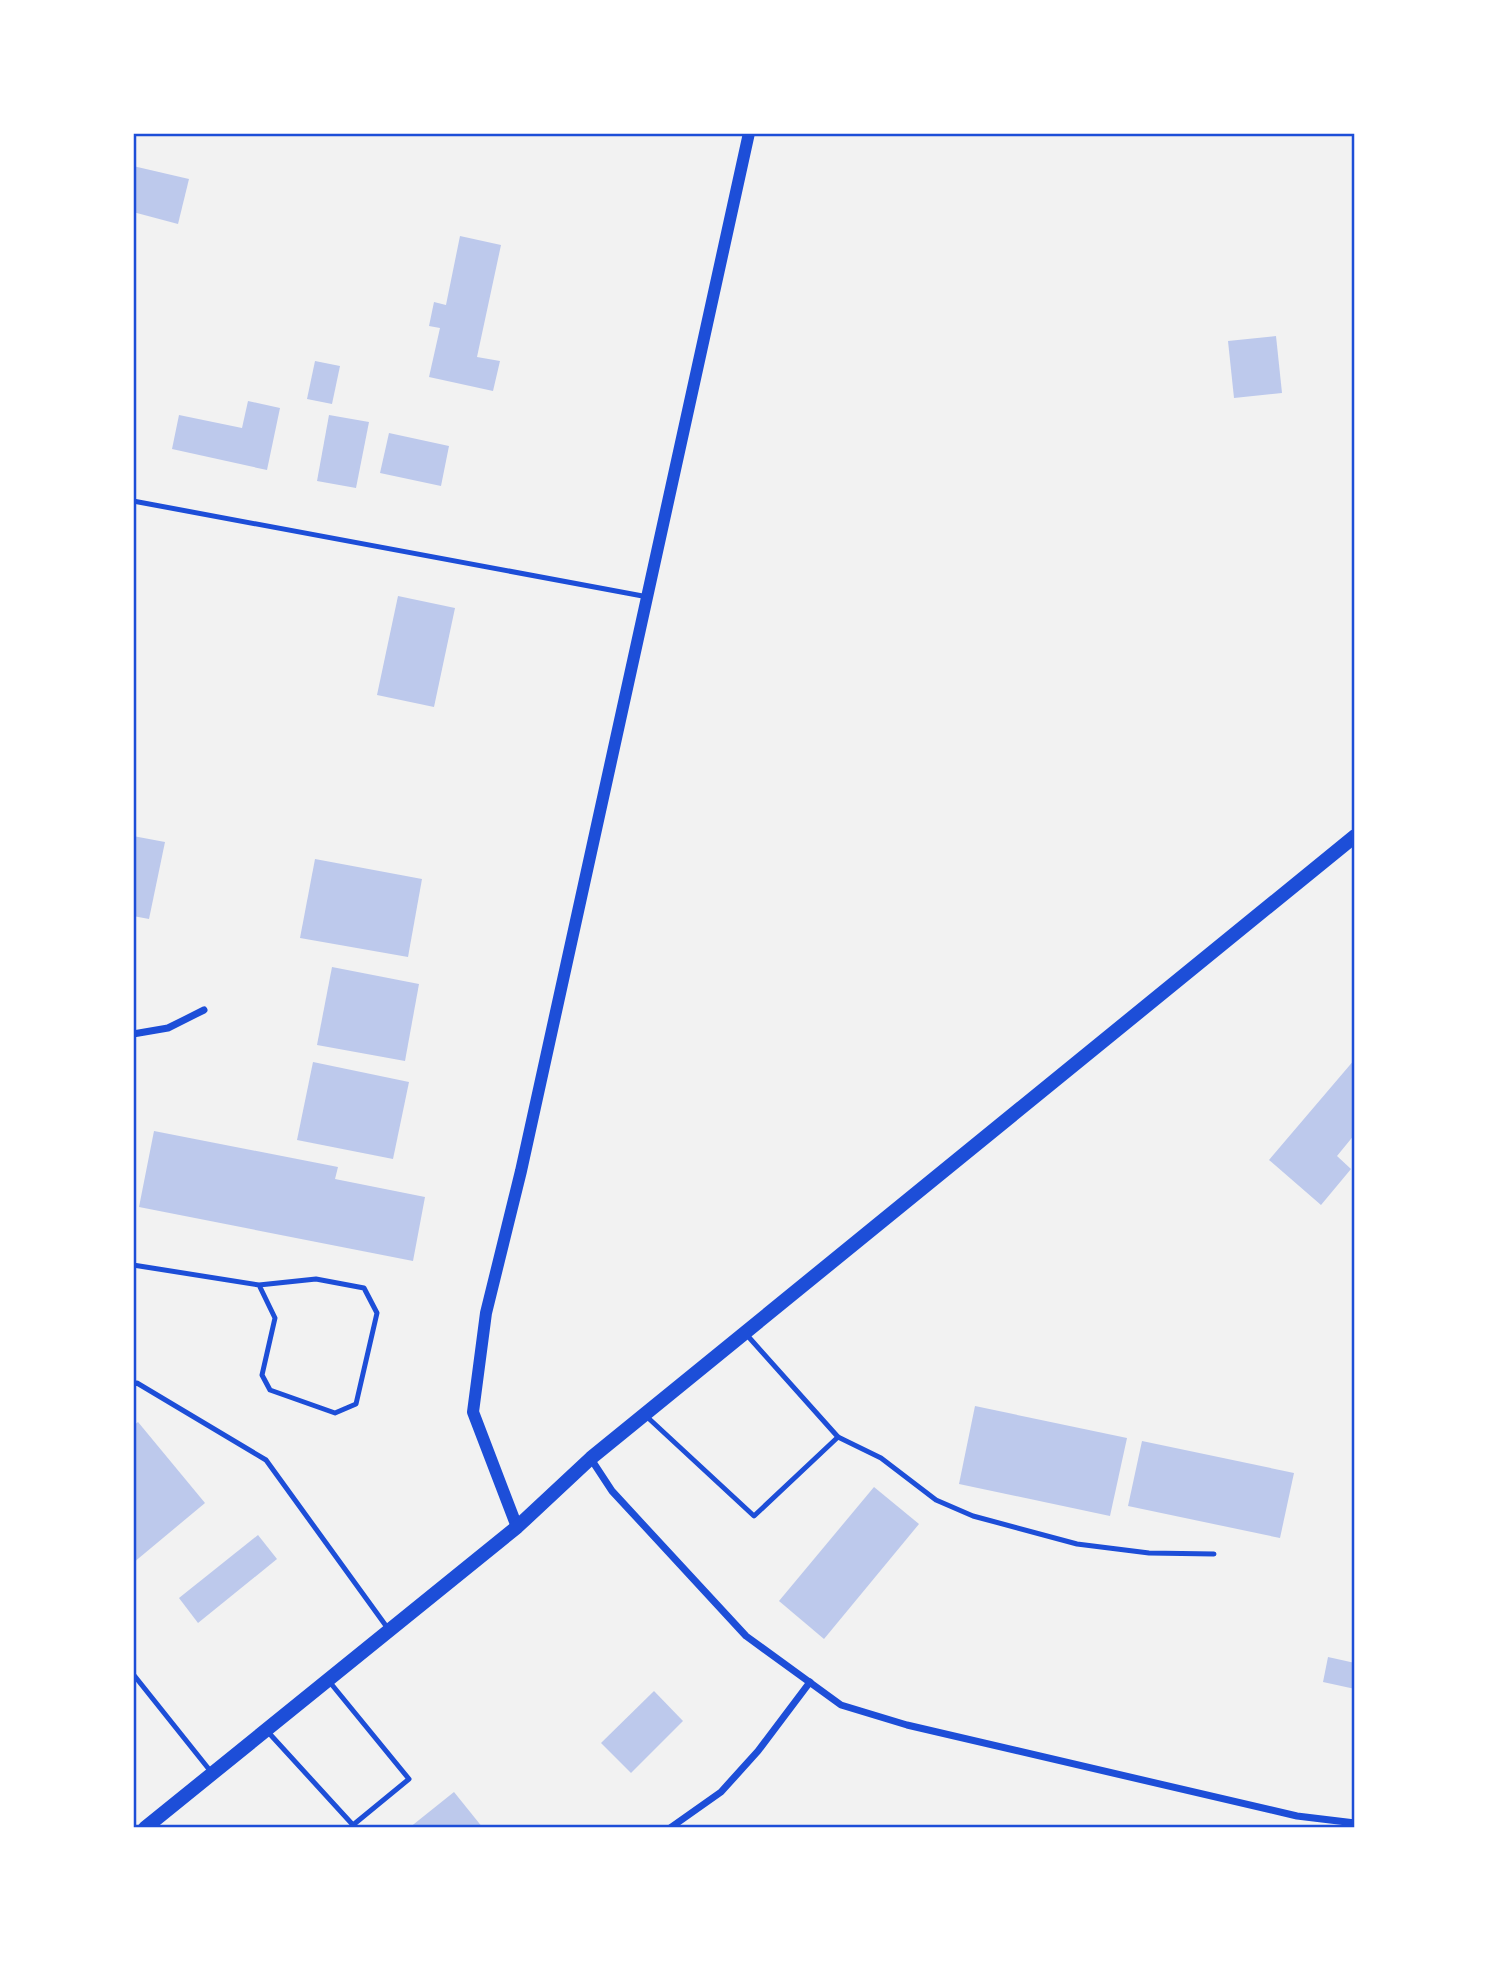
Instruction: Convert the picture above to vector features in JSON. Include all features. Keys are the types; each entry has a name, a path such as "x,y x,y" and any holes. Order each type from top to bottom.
{"main road":[{"path":"145,1828 517,1527 591,1458 1355,836"}],"street":[{"path":"517,1527 473,1412 486,1313 521,1171 749,133"},
{"path":"133,1034 168,1028 204,1010"},
{"path":"591,1458 612,1491 747,1636 841,1705 907,1725 1297,1816 1355,1823"},
{"path":"670,1828 721,1792 758,1751 810,1682"}],"lane":[{"path":"133,501 648,597"},
{"path":"133,1265 259,1285 316,1279 364,1288 377,1313 356,1404 335,1413 270,1390 262,1375 275,1318 259,1285"},
{"path":"745,1333 838,1437 881,1458 936,1500 973,1516 1077,1544 1149,1553 1214,1555"},
{"path":"133,1384 137,1383 266,1460 390,1630"},
{"path":"645,1415 754,1517 838,1437"},
{"path":"133,1674 213,1773"},
{"path":"266,1730 351,1827 409,1779 328,1680"}],"building":[{"path":"133,166 189,179 178,224 133,212"},
{"path":"460,236 501,245 477,357 500,361 493,391 429,377 440,328 429,326 434,302 446,305"},
{"path":"1276,336 1282,393 1234,398 1228,341"},
{"path":"315,361 340,366 332,404 307,399"},
{"path":"248,401 280,408 267,470 172,449 179,415 242,428"},
{"path":"329,415 369,422 356,488 317,481"},
{"path":"389,433 449,446 441,486 380,473"},
{"path":"398,596 455,608 434,707 377,695"},
{"path":"133,836 165,842 149,919 133,916"},
{"path":"315,859 422,879 408,957 300,938"},
{"path":"332,967 419,984 405,1061 317,1045"},
{"path":"1355,1059 1355,1134 1337,1156 1351,1169 1321,1205 1269,1160"},
{"path":"313,1062 409,1082 393,1159 297,1140"},
{"path":"154,1131 338,1167 335,1179 425,1197 413,1261 139,1207"},
{"path":"975,1406 1127,1438 1110,1516 959,1484"},
{"path":"138,1422 205,1503 133,1563 133,1426"},
{"path":"1142,1441 1294,1473 1280,1538 1128,1506"},
{"path":"874,1487 919,1524 824,1639 779,1601"},
{"path":"258,1535 277,1559 198,1623 179,1598"},
{"path":"1328,1657 1355,1663 1355,1689 1323,1682"},
{"path":"654,1691 683,1721 631,1773 601,1743"},
{"path":"454,1792 483,1828 409,1828"}]}
